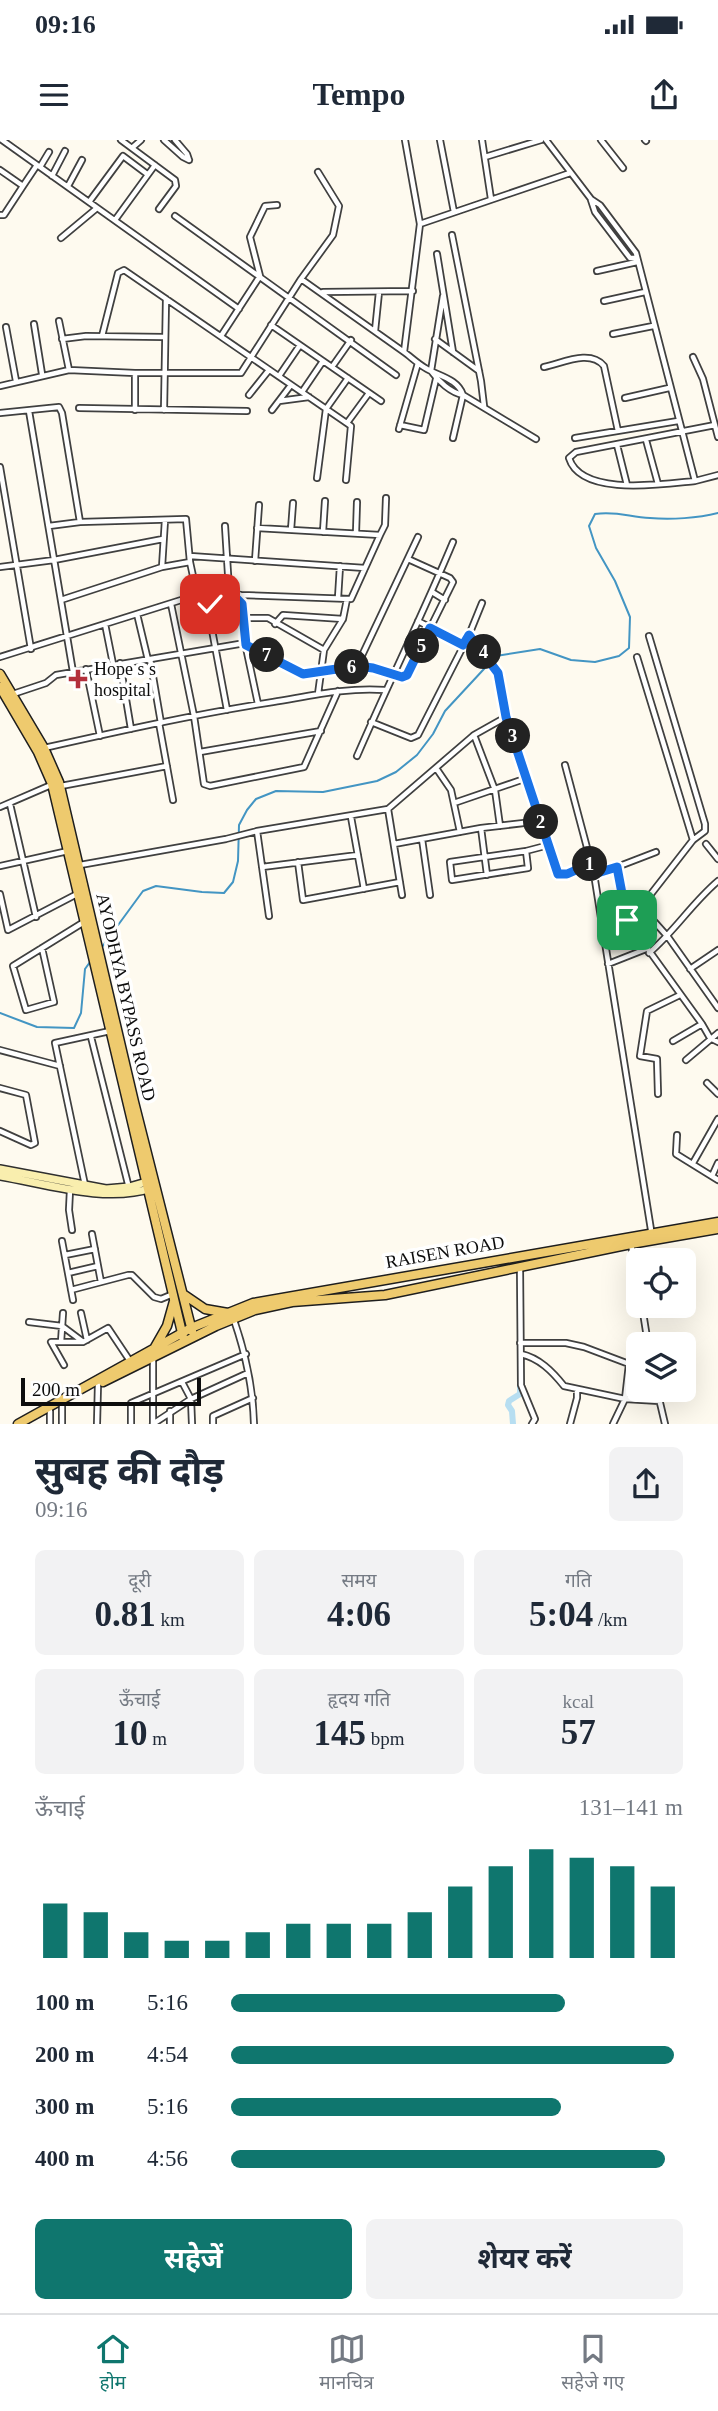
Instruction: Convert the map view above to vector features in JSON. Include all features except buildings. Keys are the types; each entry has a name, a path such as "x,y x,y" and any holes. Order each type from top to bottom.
{"main road":[{"name":"AYODHYA BYPASS ROAD","path":"0,674 41,750"},
{"name":"AYODHYA BYPASS ROAD","path":"0,687 54,766 56,785 177,1295 184,1343"},
{"name":"AYODHYA BYPASS ROAD","path":"76,866 78,894 91,934"},
{"name":"AYODHYA BYPASS ROAD","path":"101,974 111,1031 151,1184"},
{"name":"RAISEN ROAD","path":"27,1424 98,1384 194,1338 258,1302 630,1240 718,1222"},
{"name":"RAISEN ROAD","path":"652,1236 718,1229"},
{"name":"RAISEN ROAD","path":"18,1424 191,1328 292,1302 381,1295 520,1267 630,1240"},
{"path":"379,1280 381,1295"},
{"name":"AYODHYA BYPASS ROAD","path":"177,1295 194,1338"},
{"path":"153,1349 167,1326 177,1295 205,1309 232,1317"}],"street":[{"path":"2,140 239,309"},
{"path":"121,140 176,183 159,209"},
{"path":"133,147 141,140"},
{"path":"164,140 189,160 175,140"},
{"path":"404,352 420,224 405,140"},
{"path":"440,140 453,212"},
{"path":"482,140 491,199"},
{"path":"485,157 541,140"},
{"path":"546,140 636,253 695,481"},
{"path":"601,140 623,168"},
{"path":"52,176 65,151"},
{"path":"0,215 4,215 49,152"},
{"path":"89,202 123,156 148,174"},
{"path":"68,187 82,160"},
{"path":"115,220 155,165"},
{"path":"0,170 23,186"},
{"path":"0,386 69,370 241,373 333,235 339,206 318,172"},
{"path":"420,224 570,173"},
{"path":"591,199 594,212 630,258 636,260"},
{"path":"221,336 260,276 250,237 265,206 278,205"},
{"path":"61,238 97,208"},
{"path":"176,216 396,375"},
{"path":"611,234 618,229"},
{"path":"452,235 480,372 484,407"},
{"path":"437,254 453,352"},
{"path":"597,271 636,260"},
{"path":"102,336 118,273 124,270 351,426 346,480"},
{"path":"302,279 418,363 461,388 463,395 453,438"},
{"path":"322,292 413,290"},
{"path":"375,331 379,292"},
{"path":"604,301 645,292"},
{"path":"443,296 431,371 436,379 536,439"},
{"path":"164,410 166,299"},
{"path":"59,321 69,370"},
{"path":"34,324 43,374"},
{"path":"271,325 381,401"},
{"path":"613,334 653,326"},
{"path":"6,327 16,382"},
{"path":"62,339 102,336 164,337"},
{"path":"435,339 480,372"},
{"path":"332,367 351,340"},
{"path":"279,376 300,345"},
{"path":"544,367 588,357 600,361 604,366 618,431"},
{"path":"693,357 703,379 718,437"},
{"path":"302,392 323,361"},
{"path":"418,363 400,427 424,430 436,379"},
{"path":"249,395 270,370"},
{"path":"135,373 135,410"},
{"path":"317,478 326,409 348,378"},
{"path":"272,410 291,385"},
{"path":"625,398 669,388"},
{"path":"347,423 369,393"},
{"path":"278,401 309,397"},
{"path":"0,413 59,407 79,523"},
{"path":"79,408 247,411"},
{"path":"29,411 73,672"},
{"path":"575,438 678,421"},
{"path":"715,425 576,452 570,455 569,460 595,481 627,485 695,481 718,475"},
{"path":"646,440 658,484"},
{"path":"617,445 627,485"},
{"path":"0,467 31,649"},
{"path":"225,526 229,590 233,594 352,599 385,525 386,498"},
{"path":"323,532 325,501"},
{"path":"356,533 358,502"},
{"path":"292,530 293,503"},
{"path":"255,561 259,505"},
{"path":"49,526 186,519 197,595 209,614 227,710"},
{"path":"162,567 165,520"},
{"path":"257,528 380,535"},
{"path":"357,666 418,537"},
{"path":"0,567 54,560 163,539"},
{"path":"357,756 453,542"},
{"path":"61,600 190,559 365,568"},
{"path":"13,694 46,683 57,675 246,644 303,674 357,666 402,677 407,675 453,582 450,578 408,559"},
{"path":"338,598 340,566"},
{"path":"432,592 445,600"},
{"path":"0,659 197,595"},
{"path":"238,596 242,604 246,644 258,704"},
{"path":"204,605 225,602 238,596"},
{"path":"318,694 324,650 344,619 347,599"},
{"path":"372,722 406,737 415,737 469,635 482,603"},
{"path":"171,604 194,716 204,784 210,786 304,767 338,691"},
{"path":"136,614 149,659 173,800"},
{"path":"275,624 284,615 344,619"},
{"path":"243,618 268,618 324,650"},
{"path":"418,621 463,645"},
{"path":"105,624 113,664"},
{"path":"469,635 498,673 506,717 558,874 567,874 592,863"},
{"path":"649,636 705,831 693,840 644,903 643,909 668,937 718,1008"},
{"path":"638,657 693,840"},
{"path":"120,663 131,729"},
{"path":"86,670 100,736"},
{"path":"41,750 258,704 361,688 385,690"},
{"path":"76,866 388,809 474,735 506,717"},
{"path":"200,752 321,731"},
{"path":"474,735 495,790 500,826"},
{"path":"565,765 592,863 652,1236"},
{"path":"0,807 56,785 167,766"},
{"path":"436,768 451,790 460,832"},
{"path":"454,803 527,778"},
{"path":"10,804 36,917"},
{"path":"388,809 402,895"},
{"path":"351,817 364,889"},
{"path":"394,844 481,828 541,821"},
{"path":"481,828 487,875"},
{"path":"257,831 270,916"},
{"path":"422,839 430,895"},
{"path":"706,844 718,859"},
{"path":"526,851 528,868 452,880 450,862 549,845"},
{"path":"0,866 72,850"},
{"path":"594,874 656,852"},
{"path":"262,867 358,855"},
{"path":"298,862 303,900 400,882"},
{"path":"617,867 627,920 710,1038 718,1042"},
{"path":"608,964 648,951 668,937 703,894 718,882"},
{"path":"0,894 8,930 78,894"},
{"path":"42,948 54,1002 26,1010 13,966 42,948 85,922"},
{"path":"690,969 718,950"},
{"path":"658,1094 657,1059 640,1056 647,1011 680,995"},
{"path":"673,1041 702,1024"},
{"path":"85,1188 55,1043 111,1031"},
{"path":"686,1060 718,1033"},
{"path":"91,1037 129,1191"},
{"path":"0,1050 60,1066"},
{"path":"707,1083 718,1094"},
{"path":"0,1088 26,1095 35,1143 30,1145 0,1131"},
{"path":"693,1163 718,1119"},
{"path":"677,1135 676,1154 718,1180"},
{"path":"712,1176 718,1163"},
{"path":"0,1169 85,1188 129,1191 151,1184"},
{"path":"0,1175 70,1185"},
{"path":"70,1185 69,1210 72,1230"},
{"path":"92,1234 102,1282"},
{"path":"630,1240 631,1248"},
{"path":"62,1241 72,1300"},
{"path":"65,1255 95,1249"},
{"path":"68,1273 98,1266"},
{"path":"520,1267 521,1385 535,1419 532,1424"},
{"path":"71,1290 128,1275 158,1299 177,1295"},
{"path":"61,1342 63,1313"},
{"path":"81,1313 85,1341"},
{"path":"232,1317 246,1354 254,1424"},
{"path":"30,1322 62,1326 85,1341"},
{"path":"64,1365 51,1342 85,1341 108,1328 130,1362"},
{"path":"520,1343 566,1343 626,1363"},
{"path":"521,1353 532,1356 554,1373 564,1386 625,1399"},
{"path":"131,1424 131,1403 246,1354"},
{"path":"153,1359 153,1424"},
{"path":"153,1424 191,1399 248,1373"},
{"path":"182,1382 191,1399 192,1424"},
{"path":"97,1424 98,1384"},
{"path":"570,1424 577,1389"},
{"path":"613,1424 625,1399 626,1390"},
{"path":"213,1424 213,1416 253,1398"},
{"path":"659,1402 665,1424"},
{"path":"62,1405 62,1424"},
{"path":"50,1411 50,1424"},
{"path":"170,1411 170,1424"},
{"path":"618,1415 620,1424"}],"waterway":[{"path":"102,947 143,891 156,886 224,893 233,882 238,861 239,825 256,799 276,791 323,792 377,781 396,772 417,755 433,734 445,711 496,656 540,649 571,660 595,662 619,656 629,648 630,617 615,581 596,548 589,526 595,514 667,519 718,513"},
{"path":"0,1013 37,1027 74,1028 81,1013 85,969 90,962"},
{"path":"513,1424 512,1411 508,1405 509,1401 520,1394 520,1382"}],"place":[{"name":"Hope s s hospital","path":"78,679"}],"route":[{"path":"210,604 225,602 235,597 242,604 246,645 303,674 357,666 402,677 407,675 430,628 463,645 469,635 498,673 506,717 558,874 567,874 592,863 594,874 617,867 627,920"}]}
